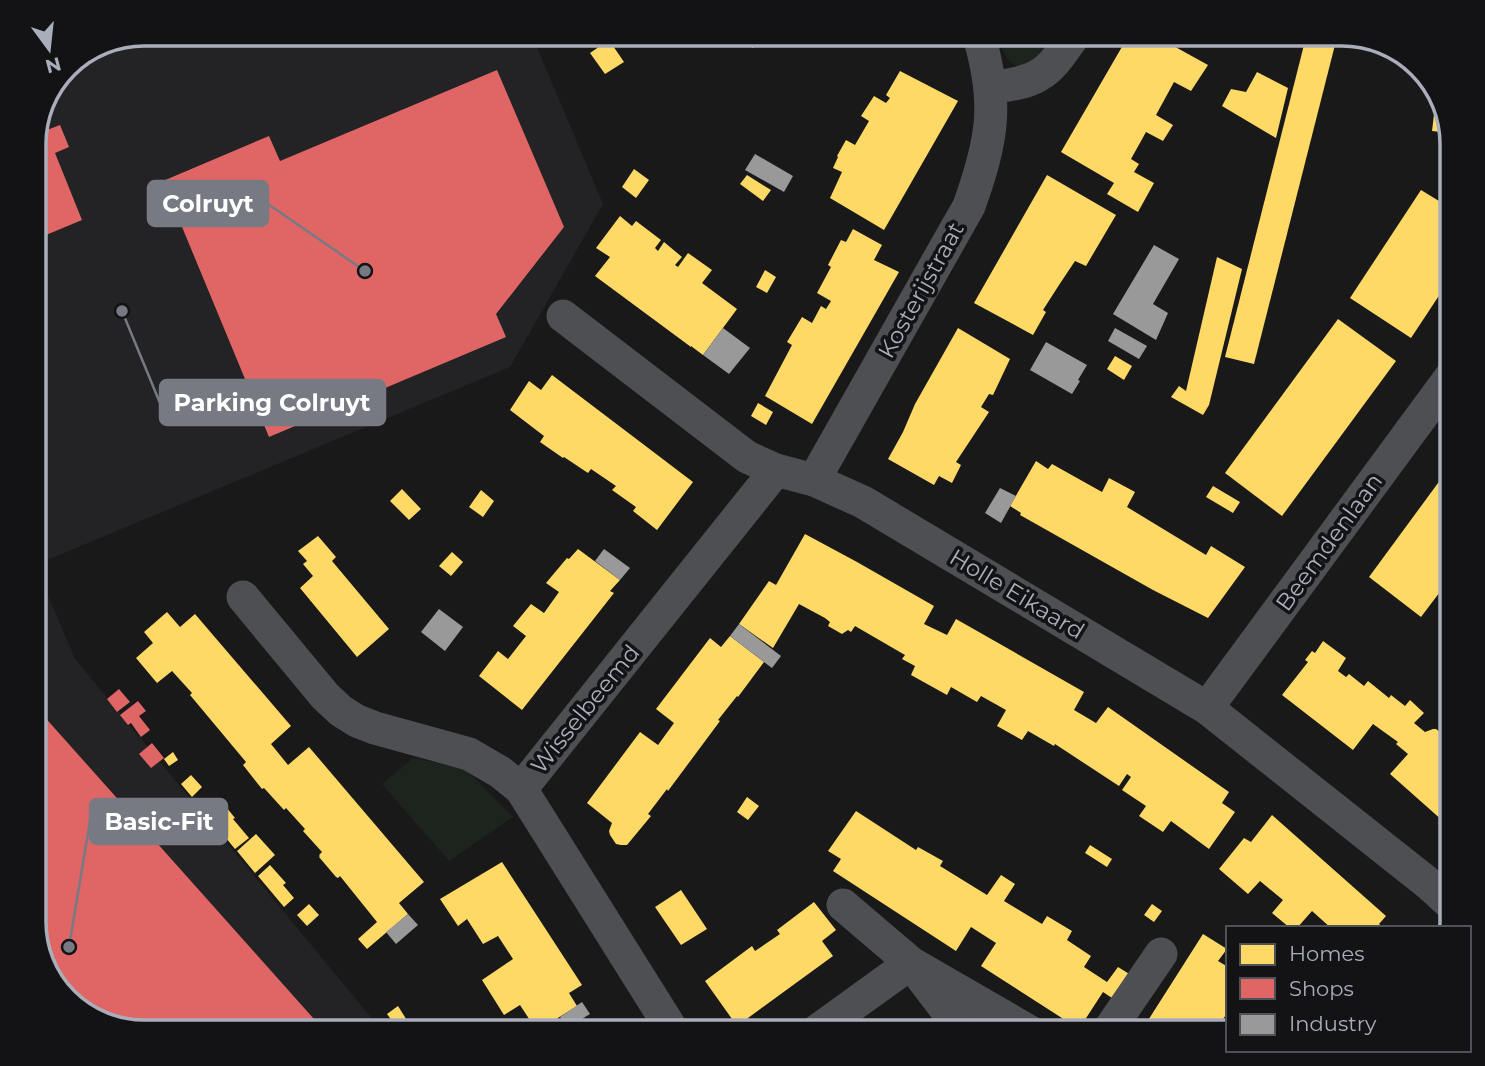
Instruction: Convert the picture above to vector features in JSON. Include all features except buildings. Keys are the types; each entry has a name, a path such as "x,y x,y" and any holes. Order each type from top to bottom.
{"street":[{"name":"Kosterijstraat","path":"814,480 969,205 982,171 991,123 988,69 982,46"},
{"path":"990,88 1023,82 1040,75 1054,64 1067,46"},
{"name":"Holle Eikaard","path":"563,316 747,457 776,470 814,480 863,502 1207,708 1440,894"},
{"name":"Beemdenlaan","path":"1207,708 1440,391"},
{"name":"Wisselbeemd","path":"666,1020 521,789 776,470"},
{"path":"243,597 325,696 341,711 357,722 468,754 500,772 521,789"},
{"path":"843,905 911,963 1010,1020"},
{"path":"1116,1020 1161,954"},
{"path":"832,1020 911,963"},
{"path":"911,963 954,1020"}],"shaded area":[{"path":"130,46 536,46 603,204 510,367 46,560 46,137 56,100 66,84 84,84 84,66 94,59"},
{"path":"1001,46 1049,46 1047,55 1018,67 1006,57"},
{"path":"46,591 75,659 373,1020 130,1020 100,1010 70,987 53,960 46,929"},
{"path":"413,758 465,768 513,817 449,861 382,784"}],"place":[{"name":"Colruyt","path":"365,271"},
{"name":"Parking Colruyt","path":"122,311"},
{"name":"Basic-Fit","path":"69,947"}]}
